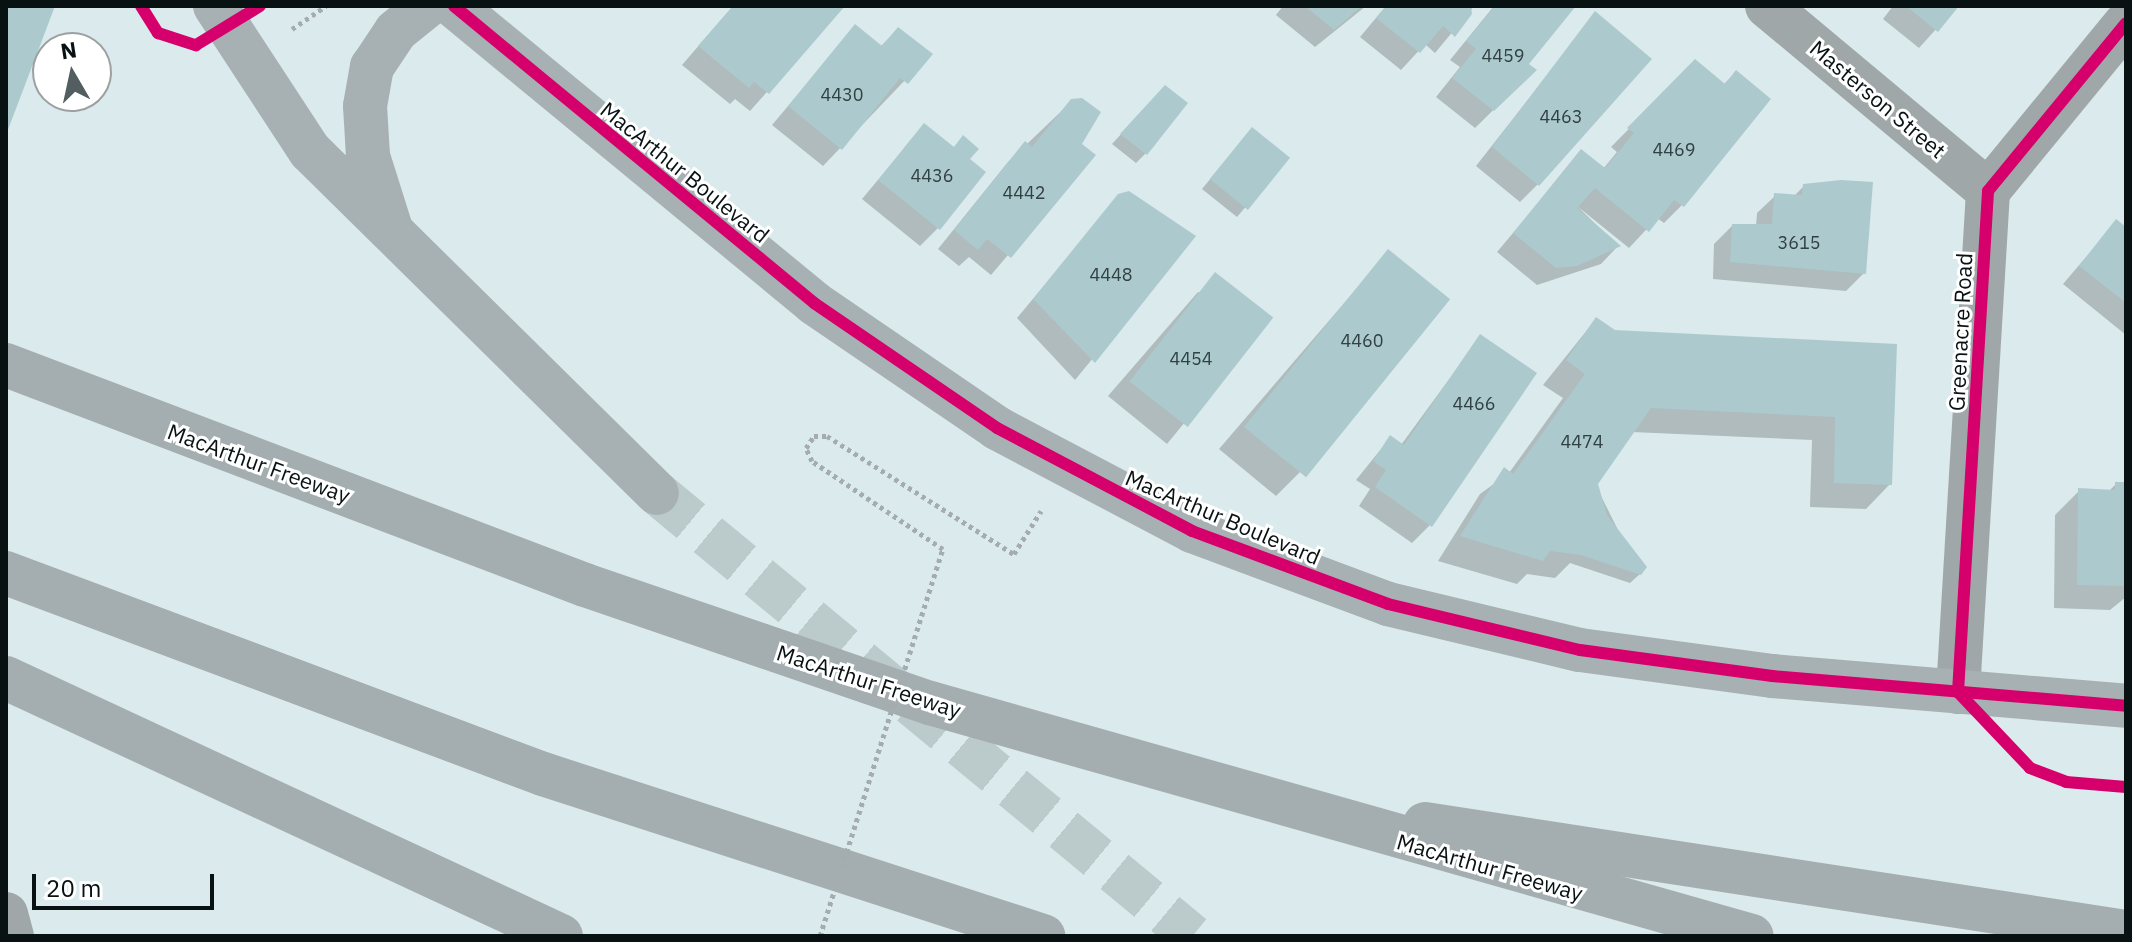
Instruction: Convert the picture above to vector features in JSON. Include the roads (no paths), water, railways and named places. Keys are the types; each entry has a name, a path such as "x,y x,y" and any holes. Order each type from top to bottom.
{"highway":[{"name":"MacArthur Freeway","path":"6,365 585,585 930,703 1245,796 1752,936"},
{"path":"6,573 543,774 1043,936"},
{"path":"6,678 561,936"},
{"path":"1245,796 2126,932"}],"main road":[{"path":"215,6 310,151 657,493"},
{"path":"394,237 368,156 365,106 372,67 396,31 427,6"},
{"name":"MacArthur Boulevard","path":"454,6 814,303 1032,449 1192,531 1388,604 1580,650 1958,692 2126,706"}],"street":[{"name":"Masterson Street","path":"1767,6 1988,191"},
{"path":"1988,191 2126,23"},
{"name":"Greenacre Road","path":"1958,692 1988,191"},
{"path":"6,914 12,936"}],"tunnel":[{"path":"657,493 1192,936"}]}
